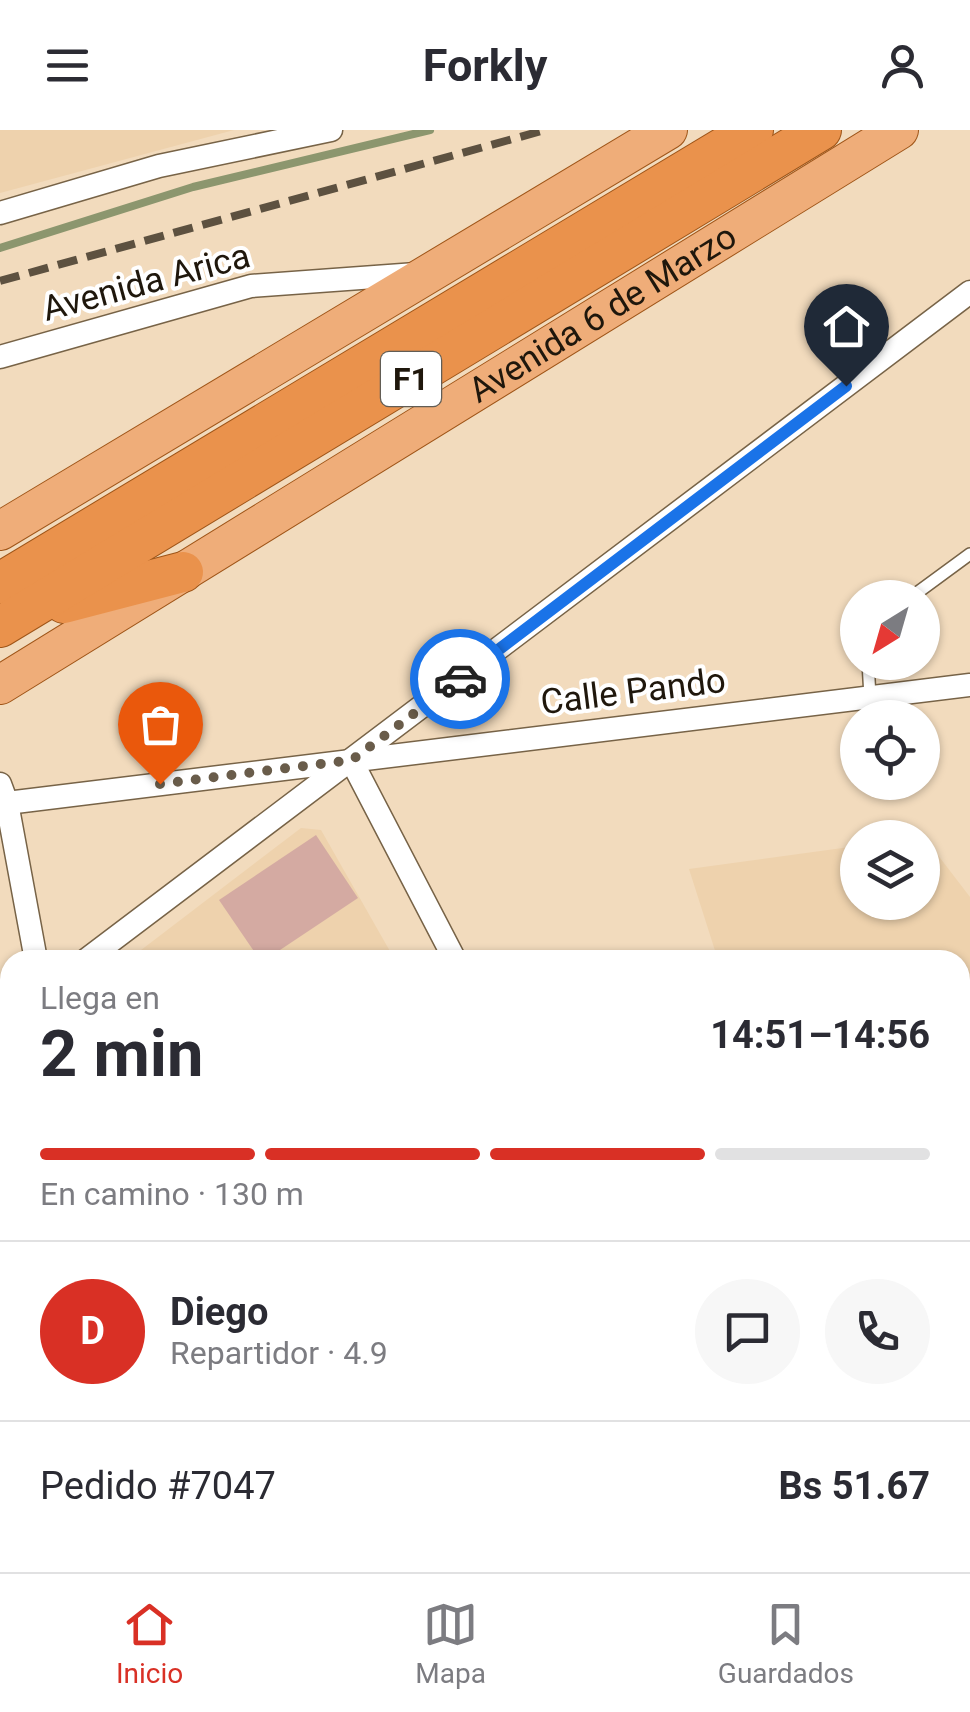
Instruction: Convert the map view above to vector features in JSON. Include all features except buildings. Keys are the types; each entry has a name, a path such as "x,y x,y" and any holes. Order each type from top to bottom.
{"highway":[{"name":"F1","path":"7,608 753,130"},
{"name":"Avenida 6 de Marzo","path":"7,608 821,130"},
{"path":"7,608 183,572"}],"main road":[{"path":"0,532 668,130"},
{"name":"Avenida 6 de Marzo","path":"0,685 898,130"}],"street":[{"path":"0,213 159,166 331,130"},
{"name":"Avenida Arica","path":"0,357 252,286 430,272"},
{"path":"99,950 970,292"},
{"name":"Calle Pando","path":"4,793 352,760 970,685"},
{"path":"352,760 450,950"},
{"path":"4,793 34,950"}],"lane":[{"path":"935,580 970,554"},
{"path":"869,680 870,697"}],"shaded area":[{"path":"0,130 234,130 0,193"},
{"path":"301,828 321,830 389,950 141,950"},
{"path":"316,835 358,898 280,950 253,950 219,900"},
{"path":"840,848 840,920 940,920 940,858 970,897 970,950 715,950 689,869"}],"waterway":[{"path":"0,248 193,187 430,130"}],"railway":[{"path":"0,281 545,130"}],"way so far":[{"path":"160,784 352,760 460,679"}],"route":[{"path":"460,679 846,386"}]}
